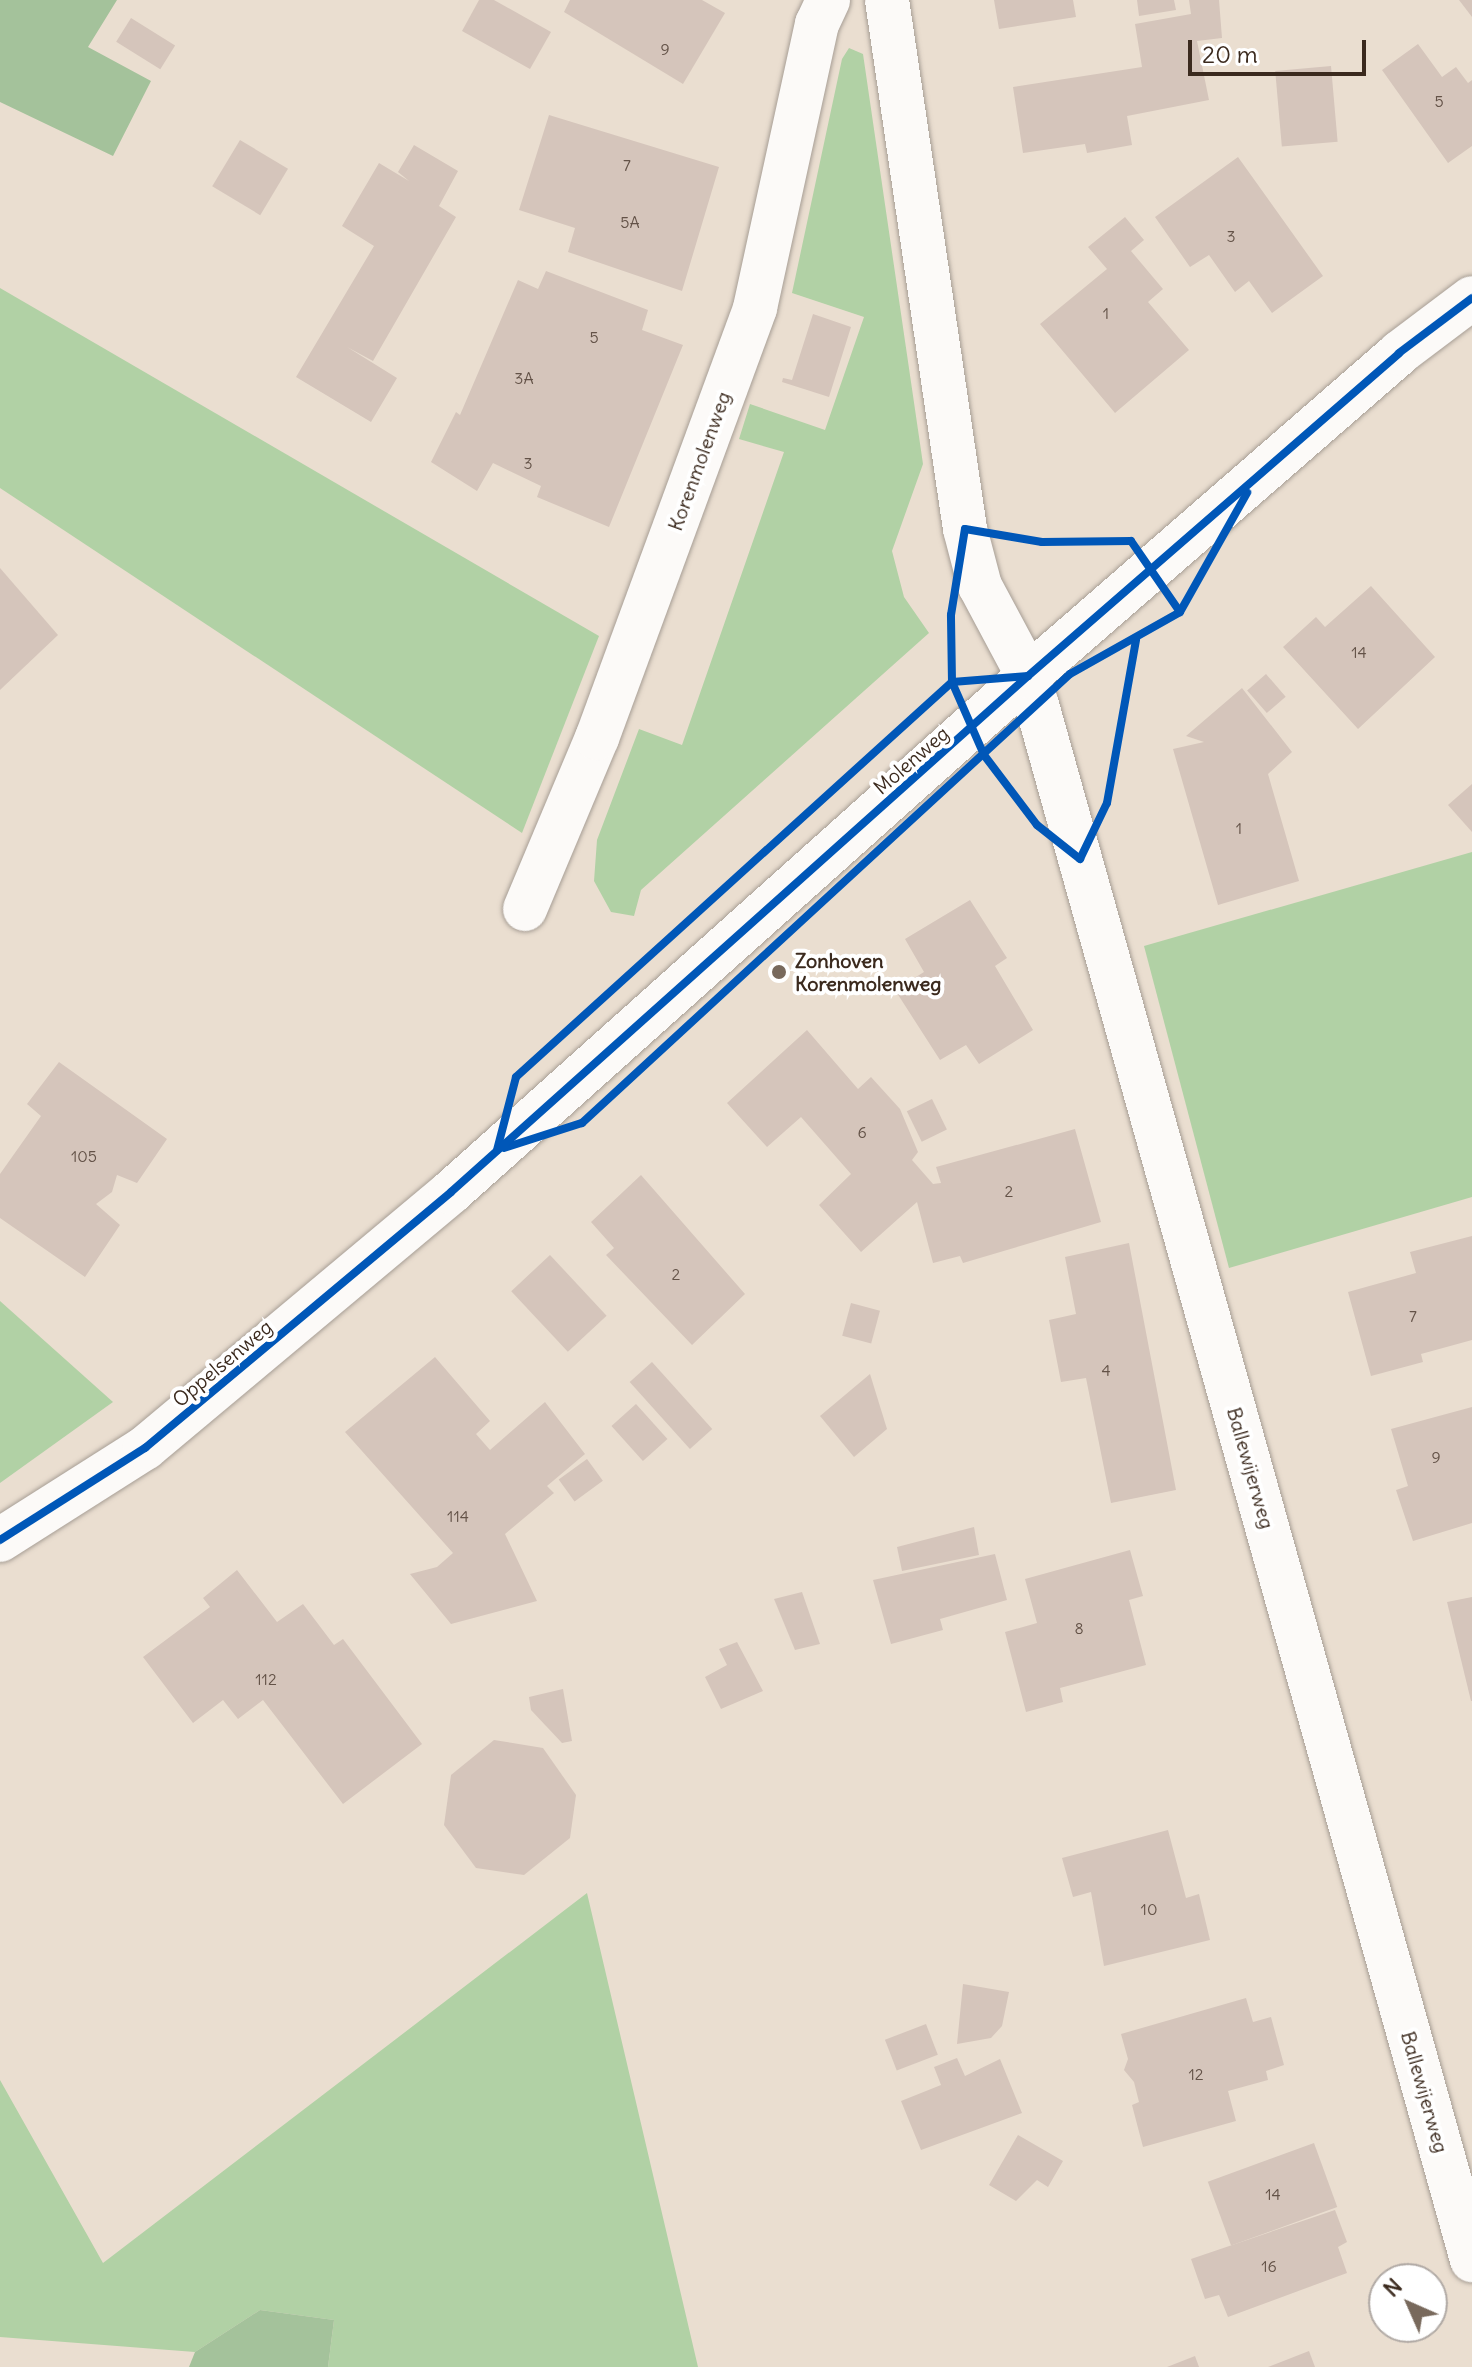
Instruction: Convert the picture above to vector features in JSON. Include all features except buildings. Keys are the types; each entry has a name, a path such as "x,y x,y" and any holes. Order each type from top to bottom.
{"street":[{"name":"Korenmolenweg","path":"525,909 597,738 755,308 817,24 828,0"},
{"path":"887,0 965,529 980,586 1028,676"},
{"name":"Molenweg","path":"451,1192 1028,676 1399,353 1472,298"},
{"name":"Ballewijerweg","path":"1028,676 1472,2260"},
{"name":"Oppelsenweg","path":"0,1540 145,1448 451,1192"}],"green space":[{"path":"0,0 117,0 88,47 151,81 113,156 0,102"},
{"path":"849,48 863,54 923,464 892,551 904,597 929,633 641,890 634,916 611,912 594,881 597,840 639,729 682,745 784,452 739,439 750,404 825,430 864,317 792,293 842,59"},
{"path":"0,288 599,636 522,833 0,488"},
{"path":"1472,852 1472,1197 1229,1268 1144,946"},
{"path":"0,1301 113,1402 0,1483"},
{"path":"587,1893 698,2367 328,2367 334,2320 260,2310 195,2352 0,2337 0,2080 103,2263"},
{"path":"260,2310 334,2320 328,2367 189,2367 195,2352"}],"cycle path":[{"path":"0,1540 145,1448 451,1192 1028,676 1399,353 1472,298"},
{"path":"504,1148 582,1123 1070,674 1180,612 1247,493"},
{"path":"497,1150 516,1077 952,682 951,615 965,529 1042,542 1131,541 1180,612"},
{"path":"1028,676 952,682 984,755 1037,825 1080,859 1107,803 1136,640"}],"place":[{"name":"Zonhoven Korenmolenweg","path":"779,972"}]}
